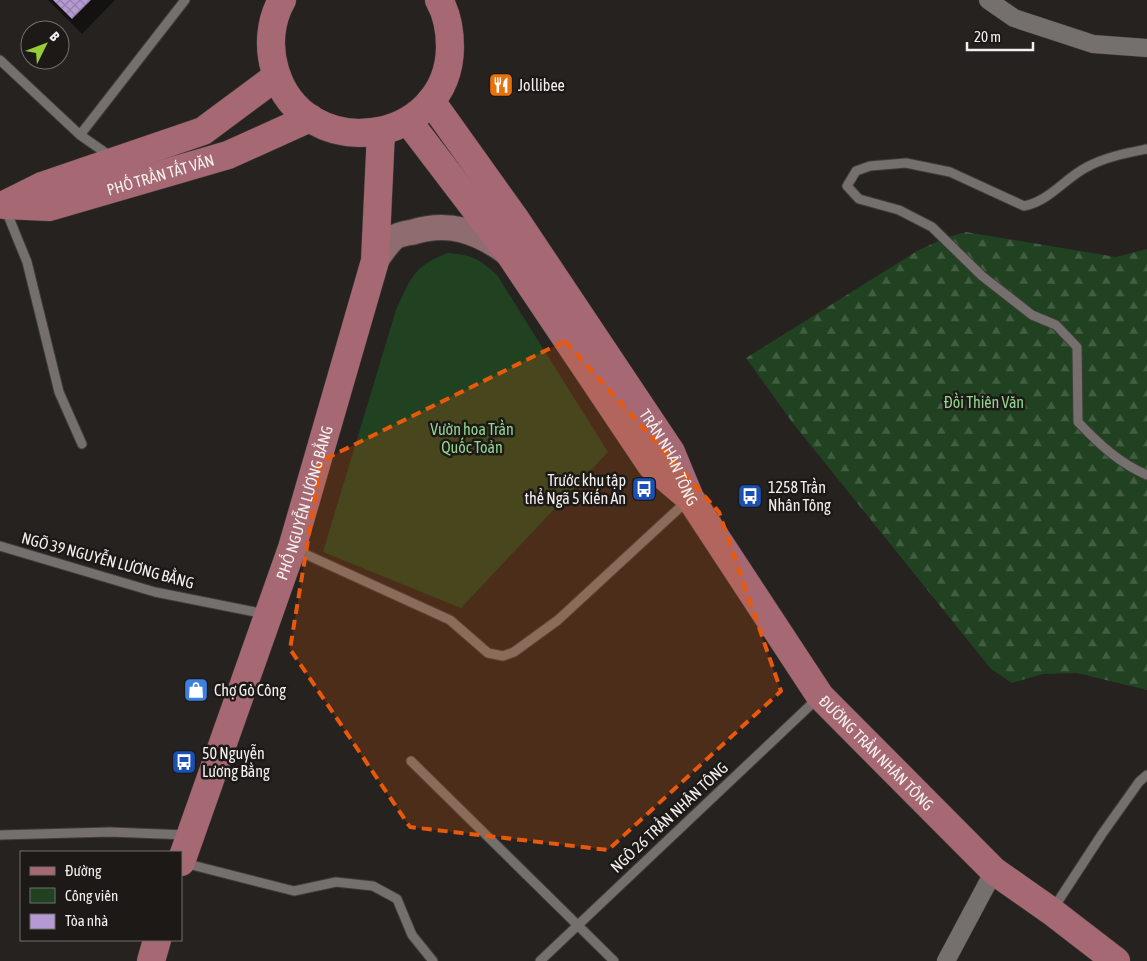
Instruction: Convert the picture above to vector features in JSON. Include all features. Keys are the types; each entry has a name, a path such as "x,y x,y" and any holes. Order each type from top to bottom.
{"main road":[{"path":"282,0 271,32 272,61 285,92 310,118 344,132 362,134 380,132 408,121 431,101 447,71 450,54 445,2"},
{"name":"PHỐ TRẦN TẤT VĂN","path":"2,206 42,186 203,131 277,76"},
{"name":"TRẦN NHÂN TÔNG","path":"431,101 516,220 671,452 690,498"},
{"name":"PHỐ TRẦN TẤT VĂN","path":"2,206 49,207 228,154 310,118"},
{"name":"TRẦN NHÂN TÔNG","path":"408,121 511,256 651,465 690,498"},
{"name":"PHỐ NGUYỄN LƯƠNG BẰNG","path":"182,859 292,548 375,261 380,132"},
{"path":"375,261 395,237 423,229 446,226 466,229 488,239 511,256"},
{"name":"ĐƯỜNG TRẦN NHÂN TÔNG","path":"690,498 820,696 994,871 1051,911 1116,961"},
{"path":"151,961 157,941"}],"street":[{"path":"998,2 1014,18 1093,44 1147,48"},
{"path":"946,961 994,871"}],"lane":[{"path":"80,135 185,0"},
{"path":"0,60 80,135 117,160"},
{"path":"1147,149 1124,154 1087,167 1036,203 1024,206 950,172 906,163 870,166 856,171 847,186 859,199 899,210 932,227 982,276 1032,315 1056,325 1077,347 1078,422 1104,449 1128,467 1147,475"},
{"path":"2,206 26,262 59,392 82,444"},
{"path":"292,548 450,620 488,653 503,656 514,652 558,620 690,498"},
{"name":"NGÕ 39 NGUYỄN LƯƠNG BẰNG","path":"0,546 155,592 267,615"},
{"name":"NGÔ 26 TRẦN NHÂN TÔNG","path":"540,961 820,696"},
{"path":"411,761 614,961"},
{"path":"1051,911 1102,834 1139,782 1147,775"},
{"path":"0,835 110,832 190,835"},
{"path":"182,862 294,890 336,882 373,886 397,899 412,935 433,961"}],"highlighted area":[{"path":"565,341 719,512 781,691 608,850 410,827 290,649 321,461"}],"green space":[{"name":"Đồi Thiên Văn","path":"966,232 1116,257 1147,249 1147,690 1077,673 1043,674 1012,683 991,669 792,422 746,358 917,251 945,238"},
{"name":"Vườn hoa Trần Quốc Toản","path":"448,253 464,255 475,259 497,275 608,452 461,608 323,552 396,310 414,274 427,263"}],"building":[{"path":"53,0 91,0 72,19"}],"place":[{"name":"Jollibee","path":"501,85"},
{"name":"Trước khu tập thể Ngã 5 Kiến An","path":"644,489"},
{"name":"1258 Trần Nhân Tông","path":"750,496"},
{"name":"Chợ Gò Công","path":"196,690"},
{"name":"50 Nguyễn Lương Bằng","path":"184,762"}]}
